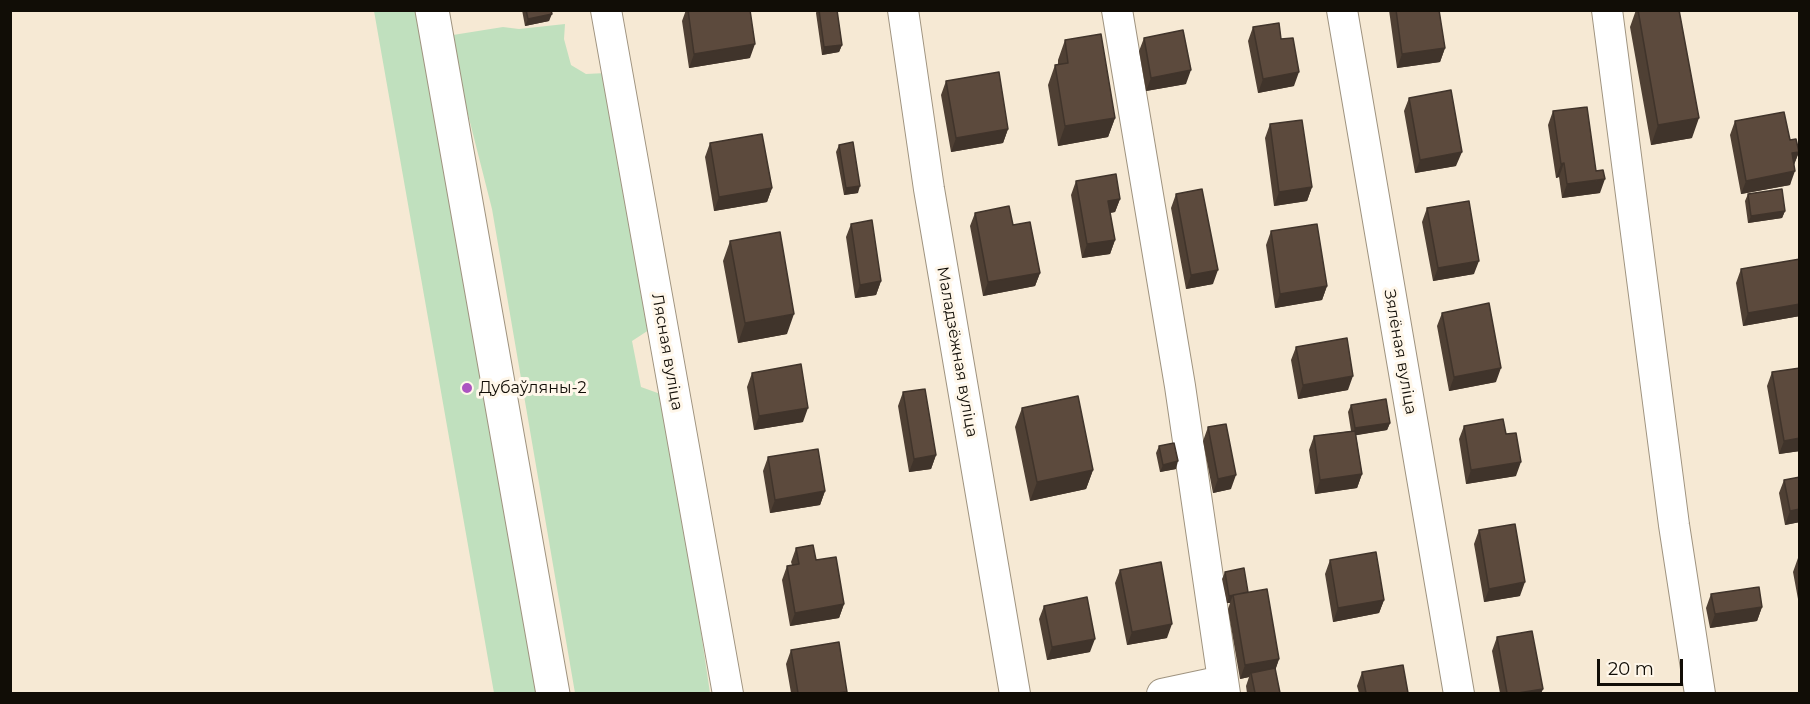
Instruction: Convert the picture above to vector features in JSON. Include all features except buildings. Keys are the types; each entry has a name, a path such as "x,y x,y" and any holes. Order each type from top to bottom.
{"main road":[{"path":"432,10 553,693"}],"street":[{"name":"Лясная вуліца","path":"606,10 728,693"},
{"name":"Маладзёжная вуліца","path":"903,10 929,189 1015,693"},
{"path":"1117,10 1180,386 1224,687 1162,693"},
{"name":"Зялёная вуліца","path":"1342,10 1459,693"},
{"path":"1607,10 1674,525 1700,693"}],"green space":[{"path":"374,11 431,11 552,693 494,693"},
{"path":"565,24 564,39 571,65 586,74 606,73 652,328 632,341 641,387 666,396 710,693 575,693 492,209 456,67 453,35 503,27 519,29"}],"place":[{"name":"Дубаўляны-2","path":"467,388"}]}
